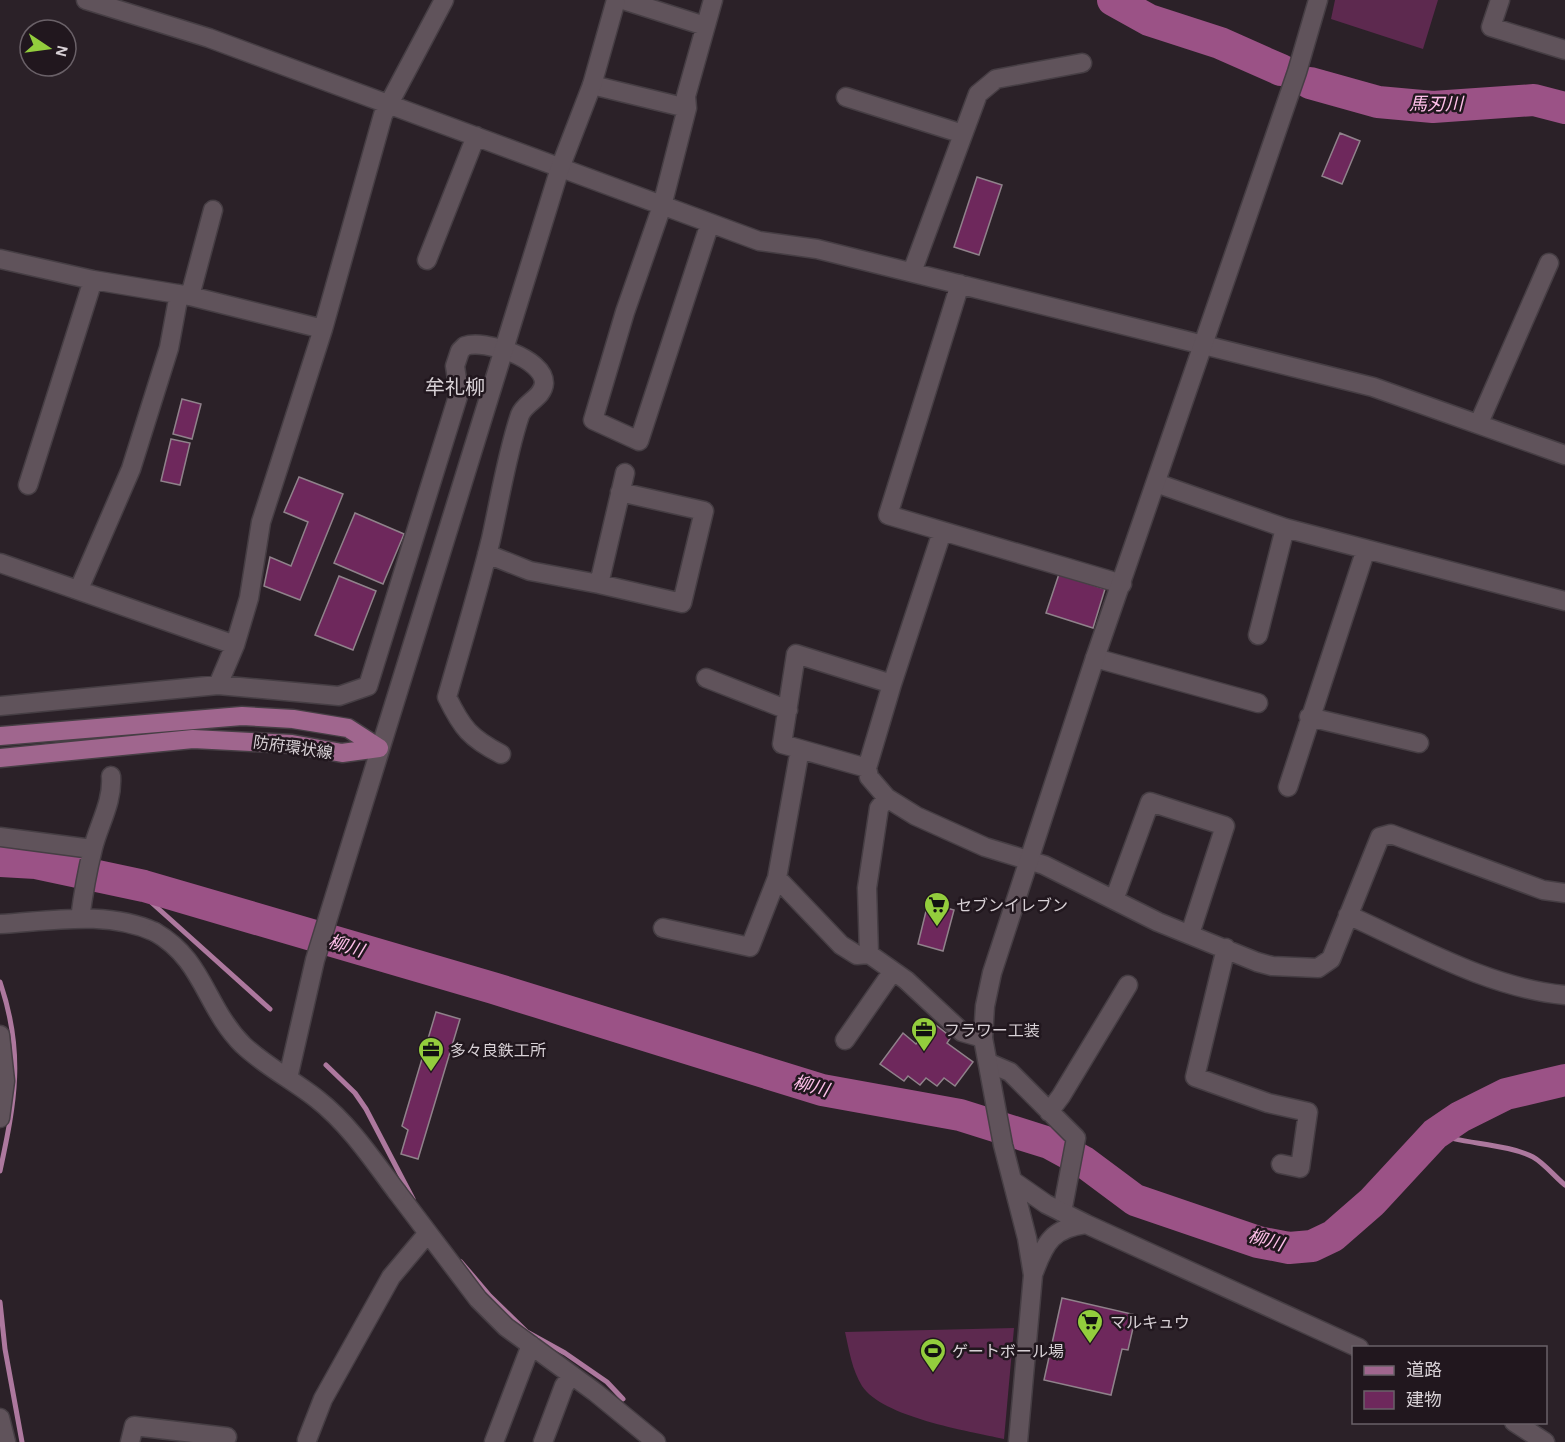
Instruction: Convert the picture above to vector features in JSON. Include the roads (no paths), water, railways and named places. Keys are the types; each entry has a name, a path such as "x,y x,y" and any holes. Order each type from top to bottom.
{"main road":[{"name":"防府環状線","path":"0,736 242,716 293,719 348,728 379,748"},
{"name":"防府環状線","path":"0,758 193,739 292,744 342,753 379,748"}],"street":[{"path":"86,0 209,38 759,241 817,249 1373,387 1565,455"},
{"path":"218,685 235,645 249,598 261,522 323,329 383,115 444,0"},
{"path":"288,1078 315,960 379,748 560,168 592,85 616,0"},
{"path":"623,0 705,26"},
{"path":"710,223 639,441 593,420 625,312 662,206 687,108 686,96 713,0"},
{"path":"1033,1275 1003,1145 983,1038 985,1006 992,974 1095,658 1297,72 1318,0"},
{"path":"1500,0 1491,27 1565,50"},
{"path":"912,272 978,94 996,79 1082,63"},
{"path":"592,85 687,108"},
{"path":"846,97 963,135"},
{"path":"427,260 476,136"},
{"path":"79,589 130,469 213,210"},
{"path":"0,259 93,280 184,295 323,329"},
{"path":"1479,423 1549,263"},
{"path":"28,485 93,280"},
{"path":"960,285 888,515 1122,584"},
{"path":"0,706 218,685 339,696 368,686 459,393 456,366 460,351 473,343 531,360 537,365 544,383 541,392 521,412 487,554 447,697 462,728 479,743 501,754"},
{"path":"599,584 625,473"},
{"path":"1156,483 1286,528 1565,601"},
{"path":"487,554 530,571 682,603 704,511 620,492"},
{"path":"1258,635 1286,528"},
{"path":"942,532 891,684 867,768 869,777 887,798 916,816 985,847 1030,860 1190,934 1272,966 1318,968 1331,959 1380,837 1391,834 1543,890 1565,892"},
{"path":"1288,787 1366,549"},
{"path":"0,563 235,645"},
{"path":"867,768 783,744 796,654 891,684"},
{"path":"1095,658 1258,703"},
{"path":"706,678 788,710"},
{"path":"1310,717 1419,743"},
{"path":"663,927 750,947 777,878 800,749"},
{"path":"80,918 83,889 92,852 112,790 111,776"},
{"path":"869,954 867,888 879,808 887,798"},
{"path":"1114,900 1150,802 1225,826 1190,934"},
{"path":"0,837 92,852"},
{"path":"777,878 841,945 857,955 869,954 893,971 962,1032 983,1038"},
{"path":"1348,915 1488,977 1544,993 1565,995"},
{"path":"0,924 80,918 124,921 169,940 187,957 222,1018 244,1046 329,1108 363,1147 478,1299 506,1327 572,1375 656,1442"},
{"path":"1226,948 1195,1077 1268,1103 1308,1112 1300,1167 1281,1164"},
{"path":"845,1040 893,971"},
{"path":"1049,1112 1128,985"},
{"path":"0,1035 4,1081 0,1118"},
{"path":"989,1063 1010,1072 1076,1138 1076,1148 1062,1212"},
{"path":"1013,1181 1027,1193 1086,1224 1357,1346"},
{"path":"1018,1442 1033,1275 1041,1251 1051,1237 1070,1226 1086,1224"},
{"path":"307,1440 323,1399 391,1277 428,1233"},
{"path":"494,1442 531,1345"},
{"path":"543,1442 564,1386 572,1375"},
{"path":"0,1418 6,1442"},
{"path":"1517,1424 1545,1442"},
{"path":"130,1442 134,1426 227,1437"}],"waterway":[{"name":"馬刃川","path":"1113,0 1149,20 1220,43 1281,70"},
{"name":"馬刃川","path":"1310,83 1378,102 1433,107 1534,100 1565,108"},
{"name":"柳川","path":"0,861 36,863 144,886 493,988 822,1090 960,1115 1049,1143 1084,1162 1135,1200 1258,1242 1289,1248 1312,1246 1333,1236 1372,1202 1435,1134 1460,1117 1506,1094 1565,1080"},
{"path":"144,886 152,903 270,1009"},
{"path":"0,982 8,1007 15,1054 13,1099 0,1171"},
{"path":"326,1065 355,1093 366,1109 413,1199"},
{"path":"1435,1134 1523,1153 1545,1166 1565,1185"},
{"path":"461,1262 490,1296 527,1332 565,1353 607,1382 623,1399"},
{"path":"0,1302 5,1349 22,1442"}],"place":[{"name":"セブンイレブン","path":"937,928"},
{"name":"フラワー工装","path":"924,1053"},
{"name":"多々良鉄工所","path":"431,1073"},
{"name":"マルキュウ","path":"1090,1345"},
{"name":"ゲートボール場","path":"933,1374"}],"district":[{"name":"牟礼柳","path":"455,387"}]}
